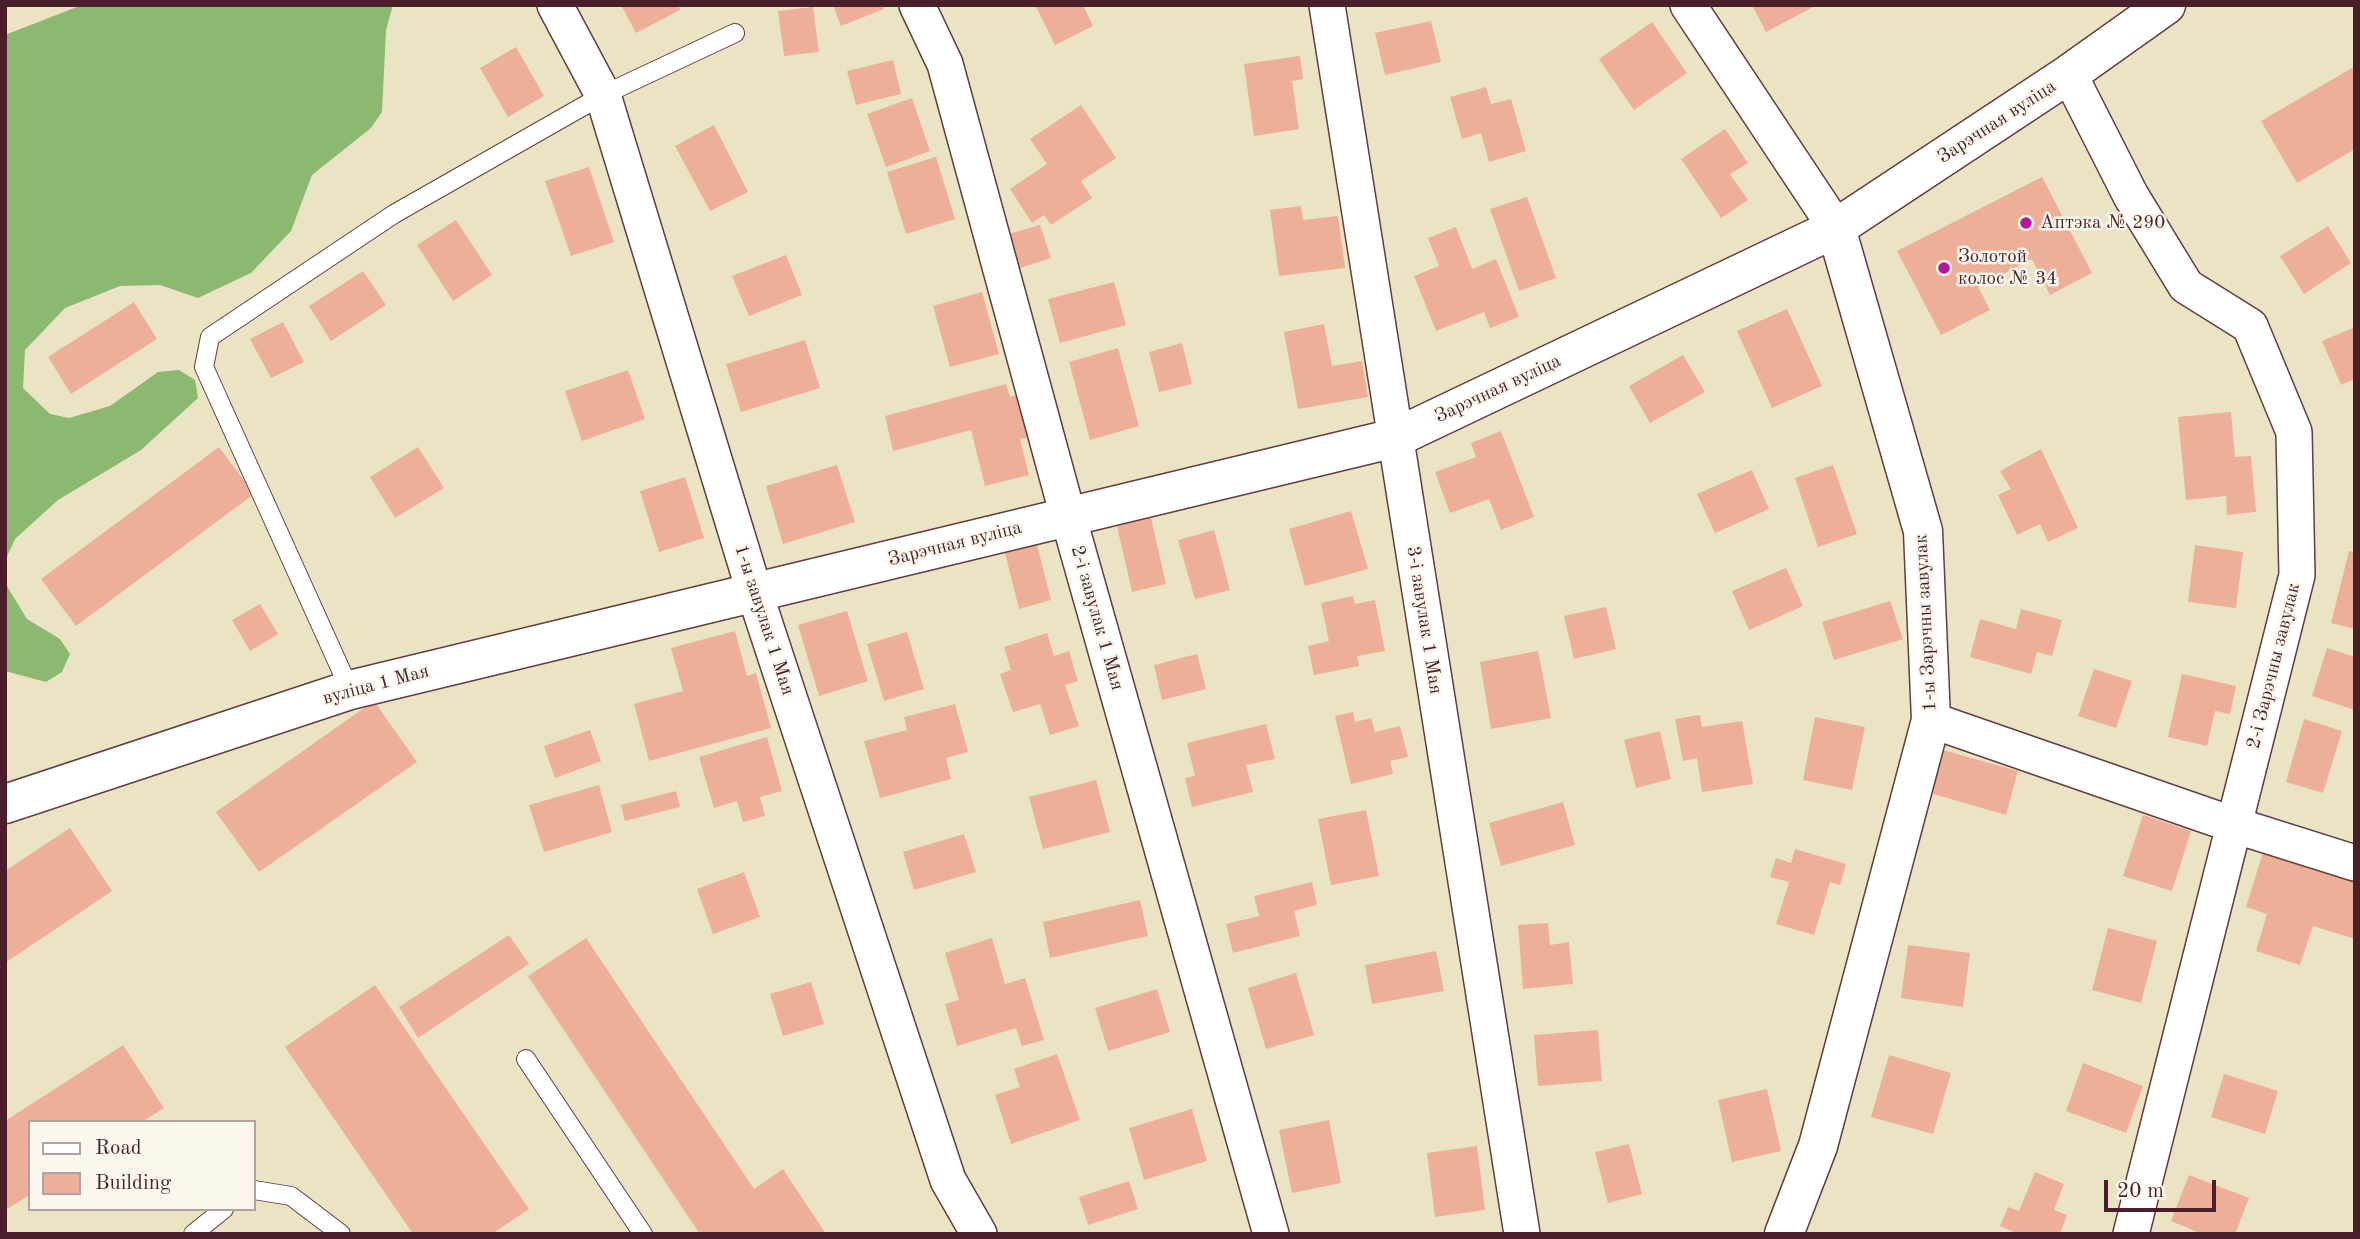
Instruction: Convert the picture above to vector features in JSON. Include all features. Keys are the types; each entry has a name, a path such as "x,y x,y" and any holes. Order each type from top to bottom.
{"street":[{"name":"1-ы завулак 1 Мая","path":"555,5 603,94 755,594 948,1180 979,1234"},
{"name":"2-і завулак 1 Мая","path":"917,5 945,64 1068,516 1271,1234"},
{"name":"3-і завулак 1 Мая","path":"1327,5 1522,1234"},
{"name":"1-ы Зарэчны завулак","path":"1688,5 1836,228 1923,531 1931,720 1822,1133 1784,1234"},
{"name":"Зарэчная вуліца","path":"755,594 1395,438 1836,228 2069,74 2161,7"},
{"name":"2-і Зарэчны завулак","path":"2069,74 2131,196 2186,286 2250,326 2294,432 2297,575 2131,1234"},
{"name":"вуліца 1 Мая","path":"5,804 351,690 755,594"},
{"path":"1931,720 2234,825 2355,863"}],"lane":[{"path":"351,690 204,367 210,337 394,214 603,94 735,33"},
{"path":"526,1059 643,1234"},
{"path":"256,1190 291,1196 341,1234"},
{"path":"193,1234 222,1211"}],"green space":[{"path":"82,5 393,5 386,30 382,112 371,128 312,175 291,231 251,273 198,298 160,285 120,286 65,308 25,350 23,388 50,414 69,418 110,406 158,372 179,370 195,380 198,398 141,450 58,500 15,539 5,561 5,35"},
{"path":"5,583 27,619 60,639 70,654 62,672 46,682 5,671"}],"building":[{"path":"621,5 678,5 680,10 636,33"},
{"path":"833,5 882,5 884,9 841,26"},
{"path":"1035,5 1083,5 1093,26 1055,45"},
{"path":"1752,5 1817,5 1766,32"},
{"path":"813,7 819,52 784,56 778,11"},
{"path":"1431,21 1441,62 1385,75 1375,33"},
{"path":"1652,22 1687,73 1634,110 1599,59"},
{"path":"516,47 544,96 508,117 480,68"},
{"path":"1300,56 1303,79 1292,81 1299,129 1254,136 1244,64"},
{"path":"893,60 901,94 856,105 847,71"},
{"path":"2352,68 2355,73 2355,149 2297,183 2261,121"},
{"path":"1486,87 1491,104 1511,99 1526,151 1489,162 1481,133 1462,139 1450,97"},
{"path":"912,98 930,151 886,167 867,114"},
{"path":"1081,105 1116,158 1081,181 1092,198 1051,225 1044,215 1032,223 1010,189 1047,164 1030,139"},
{"path":"714,125 748,192 710,211 675,146"},
{"path":"1725,129 1748,163 1730,174 1748,200 1721,218 1681,159"},
{"path":"936,157 955,219 906,234 887,172"},
{"path":"589,167 614,242 571,256 545,181"},
{"path":"2042,177 2092,273 2050,295 2032,259 1978,287 1990,310 1941,335 1897,251"},
{"path":"1527,197 1556,278 1519,291 1490,209"},
{"path":"1301,206 1303,220 1338,216 1345,268 1279,276 1270,210"},
{"path":"456,220 492,275 453,301 417,245"},
{"path":"1040,225 1051,258 1020,268 1009,234"},
{"path":"2328,226 2351,263 2304,294 2280,256"},
{"path":"1456,227 1472,269 1496,259 1519,317 1490,328 1484,312 1436,331 1414,276 1439,266 1428,238"},
{"path":"786,255 802,295 749,316 732,276"},
{"path":"363,271 386,305 331,341 309,306"},
{"path":"1114,282 1126,325 1060,343 1048,299"},
{"path":"982,292 999,354 950,367 933,306"},
{"path":"134,302 157,339 71,394 48,357"},
{"path":"1787,309 1822,386 1772,408 1737,331"},
{"path":"283,322 304,362 271,378 250,339"},
{"path":"1324,324 1332,366 1362,361 1368,397 1298,409 1284,332"},
{"path":"2355,327 2355,379 2341,385 2322,341"},
{"path":"805,340 820,388 741,412 726,364"},
{"path":"1182,343 1192,384 1159,392 1149,352"},
{"path":"1118,348 1139,426 1090,440 1069,362"},
{"path":"1683,355 1705,392 1650,423 1629,386"},
{"path":"628,370 645,419 582,441 565,391"},
{"path":"1006,384 1010,397 1025,393 1037,435 1020,439 1029,475 985,486 971,430 893,451 885,416"},
{"path":"2231,412 2235,457 2251,456 2256,512 2227,515 2226,496 2186,500 2178,417"},
{"path":"1501,431 1534,517 1501,530 1489,499 1450,513 1435,472 1476,457 1471,443"},
{"path":"219,447 254,494 76,626 41,579"},
{"path":"418,447 444,488 395,518 370,477"},
{"path":"2041,449 2078,528 2048,542 2040,524 2017,535 1998,495 2011,489 2000,471"},
{"path":"837,465 855,522 783,544 766,486"},
{"path":"1833,465 1857,534 1818,547 1795,478"},
{"path":"1752,470 1769,509 1715,533 1697,494"},
{"path":"685,477 704,538 659,552 640,491"},
{"path":"1351,511 1368,569 1305,586 1289,529"},
{"path":"1151,518 1166,584 1132,592 1117,526"},
{"path":"1214,530 1230,590 1195,599 1178,540"},
{"path":"1037,545 1051,600 1019,609 1005,553"},
{"path":"2195,545 2243,552 2236,608 2188,602"},
{"path":"2349,551 2355,552 2355,629 2331,623"},
{"path":"1786,568 1803,606 1749,630 1732,591"},
{"path":"1353,596 1355,604 1375,600 1385,651 1357,656 1359,666 1314,675 1308,646 1329,641 1321,603"},
{"path":"1890,601 1903,639 1834,660 1822,622"},
{"path":"260,604 278,634 250,651 232,620"},
{"path":"1606,607 1616,649 1574,659 1564,616"},
{"path":"2021,609 2062,620 2052,656 2037,652 2031,674 1970,657 1980,619 2016,629"},
{"path":"847,611 868,681 819,696 798,625"},
{"path":"735,631 747,676 756,673 771,728 649,761 634,704 683,691 671,648"},
{"path":"907,632 924,689 884,701 867,644"},
{"path":"1047,633 1054,656 1069,651 1078,681 1065,685 1079,726 1050,735 1040,704 1013,712 1000,674 1011,670 1004,647"},
{"path":"2327,648 2355,657 2355,710 2312,696"},
{"path":"1538,651 1551,718 1491,729 1480,662"},
{"path":"1197,654 1206,689 1162,700 1154,665"},
{"path":"2094,669 2132,681 2116,728 2078,716"},
{"path":"2182,674 2236,686 2230,714 2215,711 2207,746 2168,737"},
{"path":"374,701 417,762 259,872 216,812"},
{"path":"955,704 968,752 946,758 951,779 880,798 864,741 907,730 904,717"},
{"path":"1353,712 1355,722 1371,718 1375,732 1400,726 1408,757 1390,761 1393,774 1351,784 1335,716"},
{"path":"1700,715 1702,727 1742,721 1753,784 1702,792 1697,758 1683,761 1675,719"},
{"path":"1815,717 1865,727 1852,790 1803,780"},
{"path":"2304,719 2342,731 2323,793 2286,782"},
{"path":"1266,724 1275,759 1246,765 1253,792 1192,807 1185,778 1195,776 1187,743"},
{"path":"590,730 601,761 555,778 544,746"},
{"path":"1660,731 1671,779 1636,788 1624,740"},
{"path":"767,737 782,791 760,797 765,816 743,822 737,801 714,808 699,757"},
{"path":"1943,750 2018,771 2006,815 1930,793"},
{"path":"1096,780 1110,832 1043,849 1029,797"},
{"path":"599,785 612,832 544,852 529,805"},
{"path":"676,791 680,807 625,821 621,805"},
{"path":"1563,802 1575,845 1501,866 1489,823"},
{"path":"1366,810 1379,876 1331,885 1318,819"},
{"path":"2143,815 2191,831 2172,891 2123,876"},
{"path":"70,828 112,891 5,963 5,871"},
{"path":"964,834 976,872 914,890 903,852"},
{"path":"2265,846 2355,875 2355,939 2313,926 2300,965 2256,951 2267,914 2246,907"},
{"path":"1795,849 1846,864 1840,885 1830,882 1814,935 1776,924 1789,882 1770,877 1776,858 1791,863"},
{"path":"744,872 760,917 713,934 697,889"},
{"path":"1312,882 1317,905 1294,911 1300,936 1233,953 1226,924 1259,916 1254,896"},
{"path":"1140,900 1148,936 1050,958 1043,922"},
{"path":"1548,923 1550,945 1569,942 1573,984 1523,989 1518,925"},
{"path":"2108,928 2157,941 2141,1003 2092,990"},
{"path":"509,935 529,964 418,1038 399,1007"},
{"path":"586,938 754,1189 783,1169 826,1234 700,1234 528,976"},
{"path":"992,938 1005,984 1025,978 1044,1040 1022,1046 1016,1028 957,1046 945,1004 959,1000 945,953"},
{"path":"1908,945 1970,953 1963,1007 1901,998"},
{"path":"1436,951 1444,991 1372,1004 1365,965"},
{"path":"1296,973 1314,1035 1266,1049 1248,988"},
{"path":"811,982 824,1024 783,1036 770,994"},
{"path":"375,985 529,1209 492,1234 413,1234 285,1047"},
{"path":"1157,989 1170,1032 1108,1051 1095,1008"},
{"path":"1598,1030 1602,1081 1538,1086 1534,1035"},
{"path":"123,1045 164,1108 145,1120 28,1120 28,1196 5,1210 5,1121"},
{"path":"1057,1054 1080,1120 1011,1144 995,1095 1020,1087 1014,1069"},
{"path":"1889,1055 1951,1073 1933,1134 1871,1117"},
{"path":"2083,1063 2143,1086 2126,1133 2066,1111"},
{"path":"2224,1074 2278,1091 2265,1134 2211,1117"},
{"path":"1767,1089 1781,1151 1732,1162 1718,1100"},
{"path":"1192,1109 1207,1161 1144,1180 1129,1128"},
{"path":"1329,1120 1341,1183 1292,1193 1279,1130"},
{"path":"1629,1144 1642,1194 1608,1203 1595,1152"},
{"path":"1477,1146 1485,1210 1435,1217 1427,1153"},
{"path":"2035,1172 2064,1184 2054,1210 2067,1215 2060,1234 2019,1234 2000,1226 2008,1207 2019,1211"},
{"path":"2189,1175 2249,1198 2235,1234 2202,1234 2171,1221"},
{"path":"1129,1181 1138,1209 1088,1225 1079,1197"}],"place":[{"name":"Аптэка № 290","path":"2026,223"},
{"name":"Золотой колос № 34","path":"1944,268"}]}
